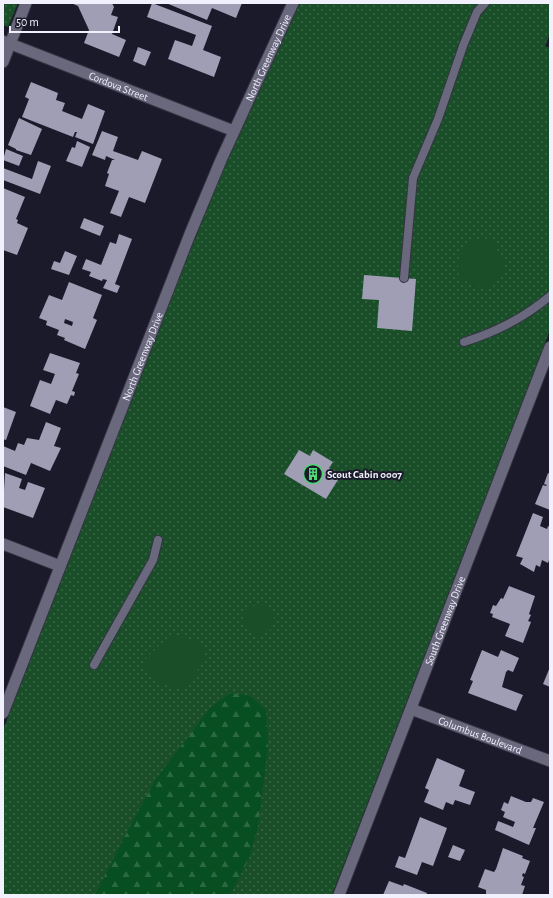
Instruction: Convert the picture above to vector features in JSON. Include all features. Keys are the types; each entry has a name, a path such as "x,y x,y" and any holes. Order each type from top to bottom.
{"street":[{"path":"3,62 6,42 26,3"},
{"name":"North Greenway Drive","path":"3,713 174,274 234,131 292,3"},
{"name":"Cordova Street","path":"6,42 234,131"},
{"name":"South Greenway Drive","path":"339,895 550,347"},
{"path":"3,544 60,566"},
{"name":"Columbus Boulevard","path":"411,709 550,761"}],"lane":[{"path":"404,278 413,178 438,120 463,46 477,12 485,3"},
{"path":"464,342 507,325 537,307 550,296"},
{"path":"94,665 153,560 158,540"}],"green space":[{"path":"3,3 18,3 8,27 3,25"},
{"path":"299,3 550,3 550,34 545,46 550,48 550,330 332,895 3,895 3,730 173,293 231,150"},
{"path":"484,238 493,241 505,265 499,280 489,289 477,286 462,279 459,277 458,270 460,257 467,247 477,240"},
{"path":"259,605 270,609 274,620 270,631 259,635 248,631 244,620 248,609"},
{"path":"174,635 203,644 206,649 203,660 197,671 181,689 162,683 150,675 145,664 146,658 168,637"},
{"path":"231,693 250,696 266,710 268,747 258,827 249,859 230,895 95,895 156,779 210,708"}],"building":[{"path":"71,3 112,3 114,7 111,15 118,17 112,34 126,40 119,57 84,43 89,30 78,6"},
{"path":"152,3 212,26 203,50 221,57 214,77 168,59 175,40 192,46 196,35 147,17"},
{"path":"166,3 242,3 236,18 212,8 207,20"},
{"path":"138,47 151,52 145,66 133,61"},
{"path":"31,82 58,93 56,100 65,103 62,111 82,119 88,104 105,111 93,144 75,137 77,132 75,132 73,137 22,117 29,99 25,97"},
{"path":"19,118 42,129 31,155 16,150 8,145"},
{"path":"102,131 118,137 113,151 138,160 142,151 162,159 145,203 129,197 121,217 110,213 119,191 105,186 109,174 107,173 112,160 115,160 106,156 105,160 92,155"},
{"path":"77,141 90,147 82,167 66,161 72,147 75,148"},
{"path":"6,149 23,156 19,166 3,160"},
{"path":"38,161 51,166 40,194 3,180 3,168 32,179"},
{"path":"3,188 25,197 16,219 18,220 17,223 28,228 17,255 3,250"},
{"path":"84,218 104,226 100,236 80,228"},
{"path":"119,234 132,239 115,284 120,286 117,293 103,288 107,280 103,279 102,281 89,276 91,272 82,269 86,259 101,265 110,242 116,244"},
{"path":"65,251 77,256 69,275 51,269 54,261 60,263"},
{"path":"364,275 416,279 412,331 377,328 379,300 362,299"},
{"path":"69,282 102,295 93,318 97,320 85,349 64,340 65,338 57,335 59,330 46,325 47,321 39,318 49,295 62,300","holes":["65,319 73,322 72,326 64,323"]},
{"path":"50,353 80,363 76,373 79,374 72,391 75,392 74,396 71,395 67,404 56,400 50,414 30,406 40,380 51,384 55,374 43,370"},
{"path":"3,407 16,412 6,440 3,439"},
{"path":"46,422 61,428 54,446 61,448 50,471 31,463 26,475 3,466 3,446 15,451 18,443 24,445 27,438 39,440"},
{"name":"Scout Cabin 0007","path":"299,450 310,456 313,450 333,462 329,468 341,475 326,499 284,474"},
{"path":"5,473 22,479 19,488 25,490 28,482 45,488 33,518 3,507"},
{"path":"548,473 550,474 550,510 535,504 543,485 547,485 544,484"},
{"path":"533,513 543,517 540,526 547,529 548,526 550,527 550,557 548,563 542,560 540,567 536,565 534,572 520,564 523,558 516,556"},
{"path":"509,586 535,596 529,614 531,615 528,621 531,622 523,643 505,636 510,624 492,617 493,614 490,613 493,605 496,606 501,598 503,599"},
{"path":"482,650 498,657 501,650 519,658 513,672 508,670 506,672 502,687 523,695 516,711 468,693 473,681 470,680"},
{"path":"550,667 550,687 543,684"},
{"path":"437,758 465,770 459,786 475,792 470,805 455,800 453,805 446,802 443,810 424,802 429,790 425,788"},
{"path":"511,796 526,802 531,802 533,798 544,802 533,828 536,828 529,845 495,830 498,821 513,827 515,822 503,817 505,812 501,810 504,802 508,804"},
{"path":"420,817 447,828 433,866 422,862 417,875 395,867 399,856 405,858"},
{"path":"453,845 465,850 460,861 448,857"},
{"path":"503,848 523,856 522,858 530,861 525,874 523,873 522,876 524,877 521,885 525,886 522,895 486,895 486,890 478,887 485,869 494,872 496,869"},
{"path":"389,881 403,886 404,884 427,893 426,895 383,895"}],"place":[{"name":"Scout Cabin 0007","path":"313,474"}]}
